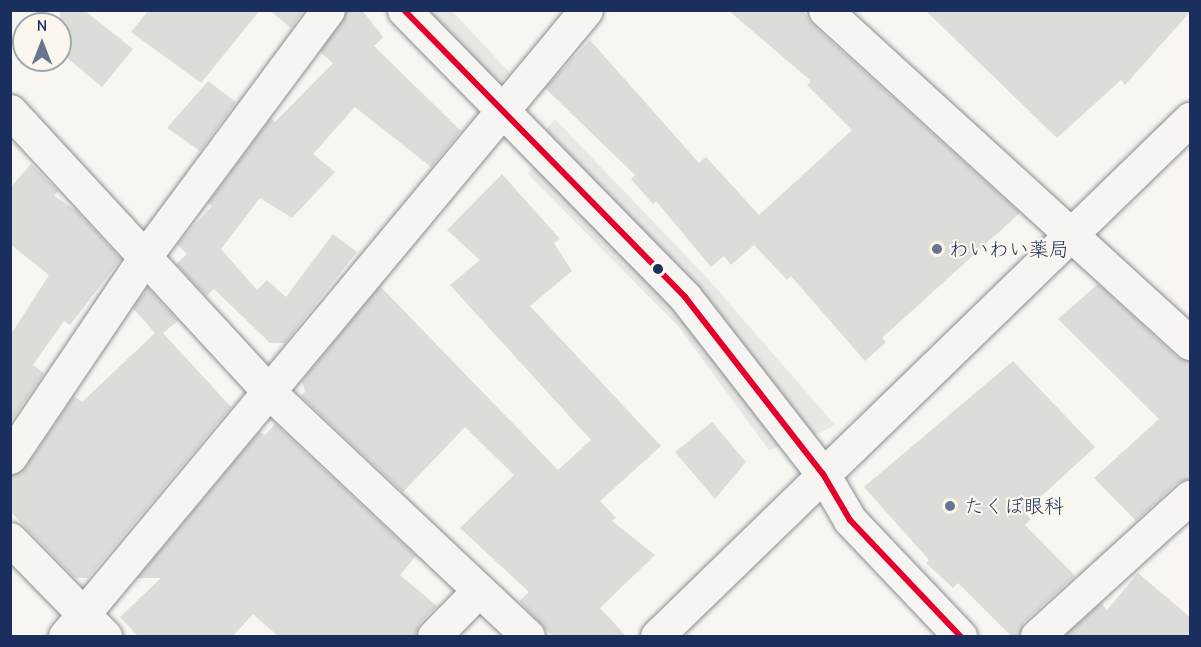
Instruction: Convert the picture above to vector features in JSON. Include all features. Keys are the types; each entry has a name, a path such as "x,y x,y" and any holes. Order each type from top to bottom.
{"street":[{"path":"10,21 20,10"},
{"path":"10,457 146,255 328,10"},
{"path":"404,10 501,114 685,297 823,474 850,520 960,636"},
{"path":"10,539 84,629 268,391 586,10"},
{"path":"825,10 1191,343"},
{"path":"10,111 146,255 268,391 528,636"},
{"path":"657,636 1191,119"},
{"path":"1037,636 1191,497"},
{"path":"434,636 479,590"}],"shaded area":[{"path":"423,11 452,11 510,73 494,87"},
{"path":"555,119 708,279 835,425 809,438 540,137"},
{"path":"539,163 692,319 788,443 769,450 678,326 527,173"}],"building":[{"path":"60,10 84,10 133,49 102,87 72,62 72,12 60,12"},
{"path":"149,10 260,10 201,83 131,32"},
{"path":"269,10 304,10 291,28"},
{"path":"346,10 362,10 383,37 374,46 461,131 431,167 355,107 313,154 335,172 292,218 260,198 221,249 257,290 267,280 286,297 333,234 357,252 285,343 270,343 214,289 206,296 176,264 187,254 177,244 212,206 208,203 271,118 275,122 333,63 320,52"},
{"path":"728,10 803,10 812,24 1020,213 882,338 886,342 865,361 791,276 787,280 754,245 731,265 724,256 711,267 656,201 653,204 631,179 635,175 545,88 590,40 699,163 706,157 759,215 852,130 807,85 811,81"},
{"path":"925,10 1191,11 1125,85 1121,80 1057,138"},
{"path":"208,81 236,102 200,151 167,128"},
{"path":"31,164 58,191 54,196 77,211 121,259 70,325 64,321 33,365 44,373 10,423 10,336 49,275 10,244 10,188"},
{"path":"502,174 560,239 554,243 572,271 530,306 661,446 600,501 616,518 612,521 655,555 600,608 626,636 552,636 519,601 529,592 460,528 514,475 465,427 403,492 301,396 305,392 302,381 380,286 558,470 591,440 450,285 480,260 447,230"},
{"path":"1098,284 1177,357 1191,361 1191,479 1177,483 1136,521 1094,478 1159,419 1058,319"},
{"path":"148,288 178,321 163,333 231,407 88,578 75,578 10,511 10,475 26,467 74,396 82,402 155,333 133,308"},
{"path":"1013,361 1095,447 1024,512 1031,519 1025,525 1075,576 1024,622 1019,636 1011,636 958,583 953,588 926,563 929,560 864,487"},
{"path":"712,422 746,462 715,499 675,452"},
{"path":"275,424 416,556 400,575 437,606 420,623 416,636 278,636 253,614 233,636 138,636 120,617 161,578 137,578 259,432 265,435"},
{"path":"1138,573 1191,618 1191,636 1064,636 1101,603 1107,610"}],"transit line":[{"path":"404,10 685,297 823,474 850,520 960,636"}],"place":[{"name":"わいわい薬局","path":"937,249"},
{"name":"たくぼ眼科","path":"950,506"}]}
